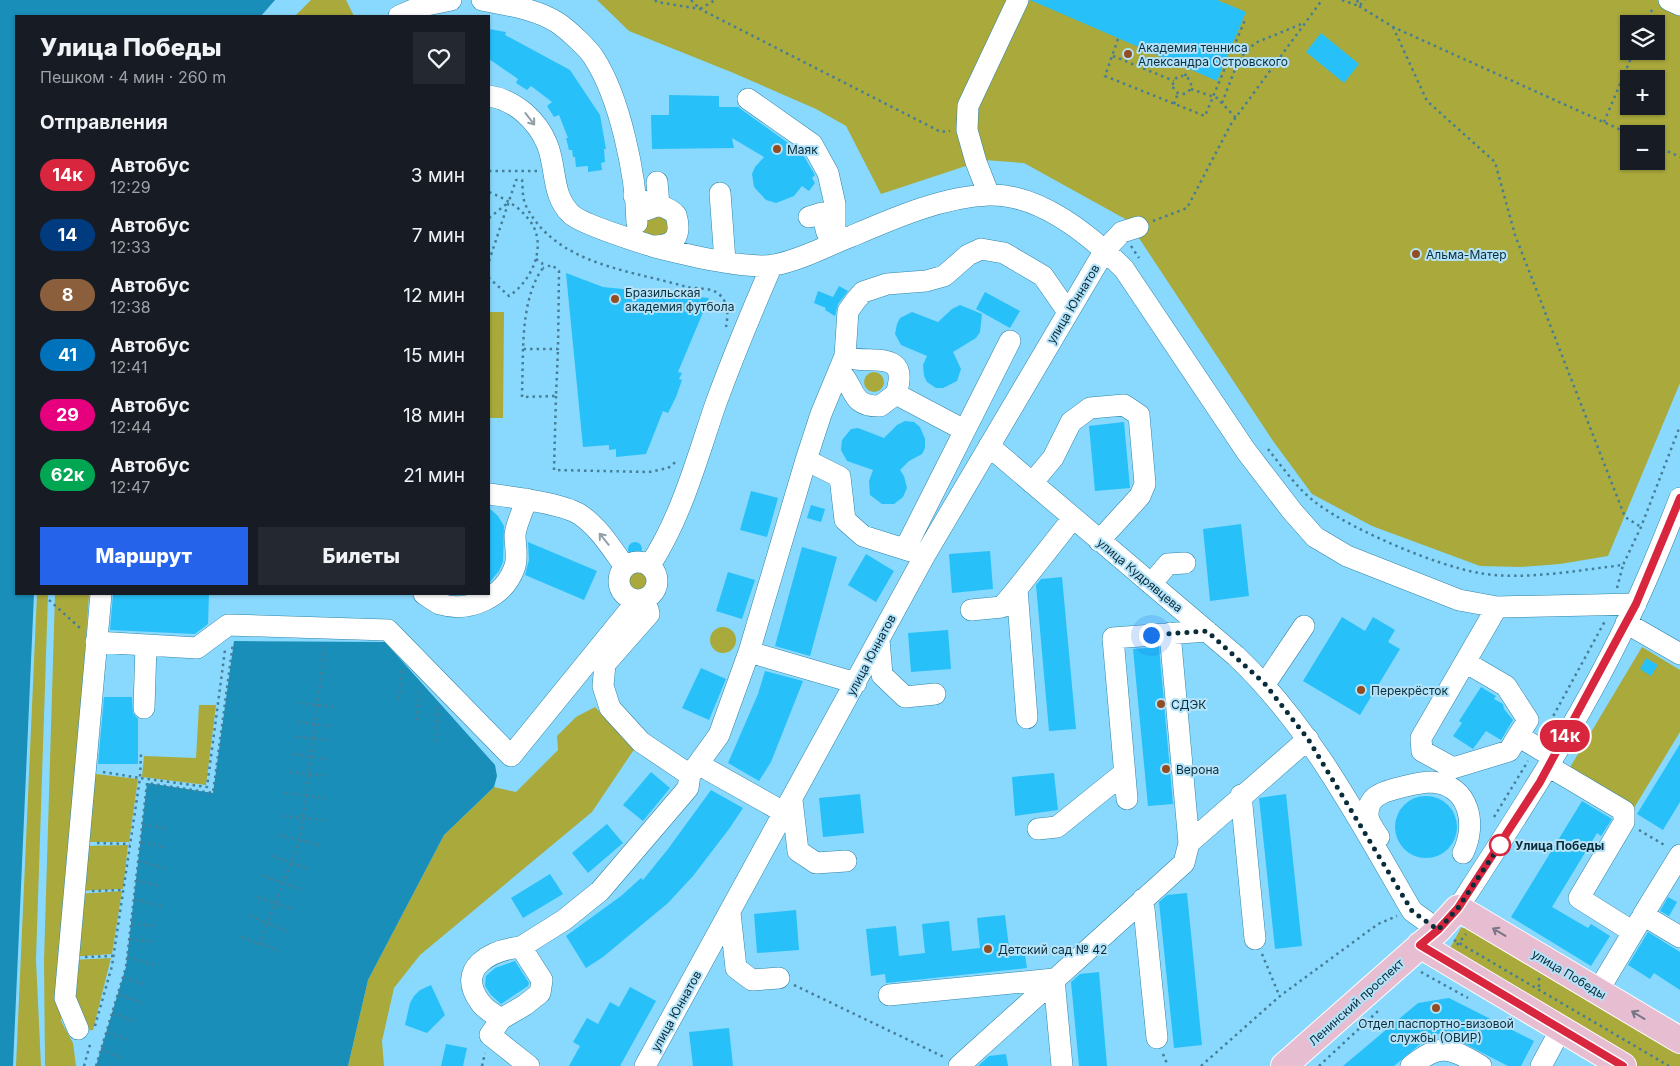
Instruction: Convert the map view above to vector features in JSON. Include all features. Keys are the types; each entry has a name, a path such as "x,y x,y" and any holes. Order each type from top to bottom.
{"main road":[{"name":"Ленинский проспект","path":"1284,1066 1429,938 1458,908"},
{"name":"улица Победы","path":"1458,908 1680,1040"},
{"path":"1429,938 1561,1029 1623,1066"}],"street":[{"path":"401,15 422,6 451,0"},
{"path":"482,0 522,8 558,23 594,56 615,101 644,237"},
{"path":"989,195 976,162 967,130 968,106 1018,0"},
{"path":"1669,0 1680,5"},
{"path":"490,96 500,98 528,114 547,144 560,201 572,216 668,244 677,236 679,230 676,215 671,210 644,203 634,196"},
{"path":"644,237 725,261 772,266 794,260 825,230 835,204 828,174 812,144 748,99"},
{"path":"657,182 659,206"},
{"path":"720,193 725,261"},
{"path":"825,230 904,215 956,199 989,195 1028,202 1067,220 1105,250 1124,269 1246,451 1292,511 1315,537 1347,556 1459,600 1497,607 1636,604"},
{"path":"644,237 647,209 659,206"},
{"name":"улица Юннатов","path":"645,1066 879,640 915,552 989,446 1105,250 1130,229"},
{"path":"501,1019 481,1004 471,988 471,975 478,964 493,954 521,947 564,920 600,891 688,788 694,770 719,734 749,652 821,414 842,364 848,311 864,292 887,284 926,281 944,276 968,255 981,248 1004,253 1043,276 1068,312"},
{"path":"650,565 666,541 742,334 772,266"},
{"path":"806,460 840,477 845,520 864,536 915,552 964,430 1010,341"},
{"path":"879,358 891,363 898,376 896,394 880,406 865,404 854,397 842,364 857,360 879,358"},
{"path":"896,394 964,430"},
{"path":"1032,483 1053,458 1071,422 1090,408 1124,405 1139,415 1145,484 1140,496 1099,541"},
{"name":"улица Кудрявцева","path":"989,446 1207,631 1265,684 1308,739 1429,938"},
{"path":"490,494 527,499 578,514 601,534 626,567"},
{"name":"Ленинский проспект","path":"1458,908 1551,762 1636,604 1680,498"},
{"path":"426,595 439,604 463,607 487,600 504,586 515,567 517,553 515,534 527,499"},
{"path":"971,610 1002,608 1072,518"},
{"path":"96,642 198,648 231,633 388,630 511,756 635,602 649,598 654,592 658,578 650,565 635,562 626,567 619,577 619,584 627,597 635,602 648,609 648,614 605,664 603,686 610,708 641,742 694,770 788,807 798,851 816,863 846,860"},
{"path":"1151,584 1168,564 1186,563"},
{"path":"1016,589 1027,718"},
{"path":"88,1032 66,998 101,595"},
{"path":"1465,662 1506,686 1528,720 1509,751 1453,768 1422,751 1421,738 1465,662 1497,607"},
{"path":"1626,623 1680,654"},
{"path":"1265,684 1304,626"},
{"path":"1126,799 1113,638 1207,631"},
{"path":"959,1065 1184,862 1188,843 1170,633"},
{"path":"879,640 882,675 905,697 935,694"},
{"path":"144,708 146,646"},
{"path":"749,652 856,683"},
{"path":"1518,736 1551,762 1624,811 1624,822 1579,898 1638,923 1680,937"},
{"path":"1188,843 1241,795 1308,739"},
{"path":"1038,829 1057,827 1124,773"},
{"path":"1376,850 1383,843 1368,817 1370,804 1378,794 1419,782 1434,782 1449,788 1460,797 1468,810 1472,825 1470,840 1463,853"},
{"path":"1241,795 1255,939"},
{"path":"1598,991 1638,923 1676,852"},
{"path":"1143,900 1156,1038"},
{"path":"730,913 736,968 752,980 779,978"},
{"path":"521,947 542,980 540,992 519,1010 501,1019 490,1035 529,1066"},
{"path":"889,995 1054,979"},
{"path":"1054,979 1062,1066"},
{"path":"1540,1066 1561,1029"},
{"path":"658,1044 662,1066"},
{"path":"1411,1066 1426,1054 1440,1049 1455,1051 1481,1066"}],"path":[{"path":"655,0 657,2 700,9 942,132 967,130"},
{"path":"691,0 700,9"},
{"path":"700,9 715,0"},
{"path":"1143,264 1130,229 1187,208 1236,118 1322,0"},
{"path":"1342,0 1358,6 1393,27 1620,129"},
{"path":"1357,0 1358,6"},
{"path":"1358,6 1364,0"},
{"path":"1650,15 1656,0"},
{"path":"1118,39 1105,76 1205,116 1246,20"},
{"path":"1222,103 1239,60 1255,44 1306,22"},
{"path":"1393,27 1427,101 1495,162 1515,235 1625,517 1641,527"},
{"path":"1112,56 1174,81"},
{"path":"1604,122 1630,60"},
{"path":"1185,76 1188,68"},
{"path":"1179,76 1185,76 1191,82 1191,89 1184,94 1178,93 1174,89 1174,81 1179,76"},
{"path":"1191,89 1222,103 1236,118"},
{"path":"1174,104 1178,93"},
{"path":"1665,150 1680,157"},
{"path":"490,171 552,171"},
{"path":"490,258 516,180 522,180 525,204 531,214 546,233 572,253 589,260 690,288 714,291 720,295 728,308 724,333"},
{"path":"490,192 510,201 532,226 537,243 536,259 530,274 509,296 490,279"},
{"path":"490,217 510,201"},
{"path":"536,259 542,263 543,268"},
{"path":"556,396 522,397 523,349 529,303 536,276 543,268 552,265 559,271 558,349 554,470 649,472 668,468 681,458"},
{"path":"523,349 558,349"},
{"path":"1266,446 1293,480 1319,505 1370,534 1424,556 1480,573 1520,575 1623,565 1641,527 1680,426"},
{"path":"49,600 96,642"},
{"path":"85,770 207,787 231,633"},
{"path":"96,1066 123,977 127,957 148,783 213,794 231,633"},
{"path":"259,945 300,840 325,642"},
{"path":"399,699 402,661 408,668"},
{"path":"416,720 420,681 426,688"},
{"path":"436,742 439,702 445,709"},
{"path":"299,703 334,707"},
{"path":"298,722 331,726"},
{"path":"296,737 329,740"},
{"path":"84,1066 88,1032 113,956 140,778 141,754"},
{"path":"294,754 327,759"},
{"path":"289,772 328,776"},
{"path":"284,793 326,798"},
{"path":"282,816 324,820"},
{"path":"1624,822 1676,852"},
{"path":"142,825 167,828"},
{"path":"279,835 320,845"},
{"path":"79,842 130,844"},
{"path":"141,842 168,848"},
{"path":"272,856 309,869"},
{"path":"138,861 166,868"},
{"path":"264,876 302,890"},
{"path":"136,880 162,887"},
{"path":"75,891 123,890"},
{"path":"258,897 294,910"},
{"path":"134,899 161,906"},
{"path":"1201,1066 1280,996 1378,924 1412,911"},
{"path":"250,916 287,931"},
{"path":"131,924 156,926"},
{"path":"242,937 280,950"},
{"path":"129,939 154,942"},
{"path":"1255,939 1280,996"},
{"path":"1460,944 1669,1066"},
{"path":"69,958 113,956"},
{"path":"127,957 154,964"},
{"path":"123,977 147,985"},
{"path":"779,978 959,1065"},
{"path":"118,994 142,1003"},
{"path":"112,1013 136,1022"},
{"path":"107,1032 132,1041"},
{"path":"101,1050 125,1059"}],"shaded area":[{"path":"311,0 346,0 354,15 296,15"},
{"path":"597,0 1680,0 1680,383 1608,556 1560,564 1520,567 1480,566 1372,526 1312,494 1273,441 1127,220 1024,163 984,160 881,194 846,126 816,109 629,31"},
{"path":"651,211 673,220 664,242 642,233"},
{"path":"490,312 504,312 503,418 490,418"},
{"path":"874,372 881,375 884,382 881,389 874,392 867,389 864,382 867,375"},
{"path":"638,566 649,570 653,581 649,592 638,596 627,592 623,581 627,570"},
{"path":"37,595 48,595 36,960 41,1066 16,1066"},
{"path":"55,595 89,595 61,1021 73,1043 76,1066 45,1066 44,961"},
{"path":"723,627 732,631 736,640 732,649 723,653 714,649 710,640 714,631"},
{"path":"1642,647 1680,670 1680,732 1634,808 1569,769"},
{"path":"199,705 216,705 206,785 142,777 144,756 196,758"},
{"path":"595,707 635,748 592,812 420,955 394,988 382,1041 384,1066 348,1066 368,980 444,835 494,787 516,792 558,750 557,736 576,717"},
{"path":"88,773 138,779 129,842 82,842"},
{"path":"128,845 123,889 77,891 81,846"},
{"path":"122,891 112,954 71,957 77,894"},
{"path":"1472,927 1680,1051 1680,1066 1636,1066 1450,948 1461,928"},
{"path":"111,958 93,1030 80,1031 71,960"}],"water":[{"path":"0,0 275,0 262,15 15,15 15,595 34,595 13,1066 0,1066"},
{"path":"234,641 385,642 495,765 497,776 494,787 444,835 368,980 348,1066 96,1066 126,967 147,783 213,793"}],"building":[{"path":"1030,0 1217,0 1246,12 1217,81"},
{"path":"490,29 506,32 505,35 570,70 600,115 606,149 604,149 605,162 601,163 602,170 588,172 588,166 576,167 575,157 573,157 572,150 569,150 566,138 568,138 559,115 554,117 547,106 552,102 531,86 527,90 516,83 518,79 490,60"},
{"path":"1321,33 1359,64 1344,83 1306,52"},
{"name":"Маяк","path":"669,95 719,96 719,107 738,107 802,153 815,175 812,178 815,183 809,191 802,186 794,196 776,203 766,200 754,187 752,174 755,167 764,157 732,138 734,148 652,149 651,115 669,115"},
{"path":"566,273 603,287 709,298 678,372 682,373 679,379 682,380 676,397 668,413 663,411 646,454 616,457 616,449 609,450 609,445 583,447"},
{"path":"839,286 848,291 838,304 835,316 825,310 826,308 814,303 818,291 833,297"},
{"path":"985,292 1020,311 1010,328 976,309"},
{"path":"960,305 982,314 980,332 976,338 953,352 961,369 957,381 943,388 936,388 927,382 924,376 923,365 927,356 901,345 895,334 897,324 900,318 912,312 938,322 952,309"},
{"path":"905,421 914,422 920,427 925,439 925,448 922,454 909,461 900,470 904,476 907,488 903,497 894,504 882,504 870,495 869,481 873,470 847,461 841,450 842,440 851,429 858,428 884,438 897,425"},
{"path":"1124,422 1130,488 1095,491 1089,426"},
{"path":"751,491 778,498 767,537 740,530"},
{"path":"811,505 825,509 821,522 807,518"},
{"path":"490,509 498,516 504,526 503,562 499,571 490,582"},
{"path":"1241,524 1249,596 1210,601 1203,529"},
{"path":"528,542 597,571 584,600 525,575 529,560"},
{"path":"635,542 640,544 642,549 640,554 635,556 630,554 628,549 630,544"},
{"path":"802,547 837,557 810,656 775,646"},
{"path":"990,551 993,589 952,593 949,554"},
{"path":"866,554 894,571 876,602 848,585"},
{"path":"728,572 755,580 742,619 716,611"},
{"path":"1062,577 1076,729 1049,731 1036,585 1041,579"},
{"path":"113,595 209,595 208,624 195,634 110,630"},
{"path":"1342,617 1365,631 1373,617 1395,630 1388,642 1400,649 1360,715 1303,681"},
{"path":"948,630 951,669 911,672 908,633"},
{"path":"1159,647 1173,804 1148,806 1133,649"},
{"path":"1646,658 1658,665 1651,676 1640,669"},
{"path":"701,668 726,679 709,720 682,708"},
{"path":"765,671 803,681 771,762 759,781 728,763 758,694"},
{"path":"1481,687 1496,696 1494,699 1503,704 1504,709 1513,720 1501,740 1486,731 1473,749 1453,736 1462,723 1459,721"},
{"path":"104,697 132,697 133,713 138,719 138,764 98,764"},
{"path":"1680,744 1680,802 1663,830 1637,814"},
{"path":"651,772 670,788 643,821 623,805"},
{"path":"1054,773 1058,810 1015,816 1012,777"},
{"path":"711,790 743,808 729,829 693,876 668,903 603,957 586,968 566,936 621,896 641,878 643,880"},
{"path":"860,794 864,833 823,837 819,798"},
{"path":"1286,794 1302,946 1275,949 1259,798"},
{"path":"1420,796 1432,796 1448,805 1455,815 1457,827 1455,839 1448,849 1432,858 1420,858 1409,853 1400,844 1395,833 1395,821 1400,810 1409,801"},
{"path":"1582,801 1612,819 1601,836 1597,833 1552,907 1588,928 1591,924 1610,936 1591,966 1511,917"},
{"path":"607,824 623,843 588,873 572,853"},
{"path":"550,874 563,894 523,918 511,898"},
{"path":"1187,893 1202,1045 1174,1048 1159,902 1167,895"},
{"path":"1668,897 1677,902 1669,916 1660,911"},
{"path":"796,910 799,950 757,953 754,914"},
{"name":"Детский сад № 42","path":"1005,915 1010,956 1025,955 1027,968 886,983 885,974 871,976 866,929 896,926 899,956 925,953 922,924 949,921 952,951 980,948 977,918"},
{"path":"1648,932 1680,952 1680,990 1654,973 1650,979 1628,965"},
{"path":"515,961 529,983 528,986 501,1004 485,986 486,976 495,968"},
{"path":"1099,972 1107,1066 1079,1066 1071,982 1080,974"},
{"path":"431,985 445,1015 427,1033 405,1025 410,1003 414,996 420,990"},
{"path":"630,987 656,1001 620,1066 569,1066 580,1046 573,1042 587,1018 598,1024 610,1002 619,1007"},
{"path":"1449,998 1534,1041 1521,1066 1508,1066 1444,1033 1431,1035 1394,1066 1343,1066 1418,1003"},
{"path":"729,1028 733,1066 693,1066 689,1032"},
{"path":"446,1044 467,1048 463,1066 441,1066"},
{"path":"1006,1054 1008,1066 978,1066 989,1056"}],"bus line":[{"name":"14к","path":"1623,1066 1420,945 1438,930 1458,908 1540,782 1636,604 1680,498"}],"place":[{"name":"Академия тенниса Александра Островского","path":"1128,54"},
{"name":"Маяк","path":"777,149"},
{"name":"Альма-Матер","path":"1416,254"},
{"name":"Бразильская академия футбола","path":"615,299"},
{"name":"Перекрёсток","path":"1361,690"},
{"name":"СДЭК","path":"1161,704"},
{"name":"Верона","path":"1166,769"},
{"name":"Улица Победы","path":"1500,845"},
{"name":"Детский сад № 42","path":"988,949"},
{"name":"Отдел паспортно-визовой службы (ОВИР)","path":"1436,1008"}],"route":[{"path":"1151,635 1207,631 1265,684 1308,739 1412,911 1438,930 1458,908 1500,845"}]}
